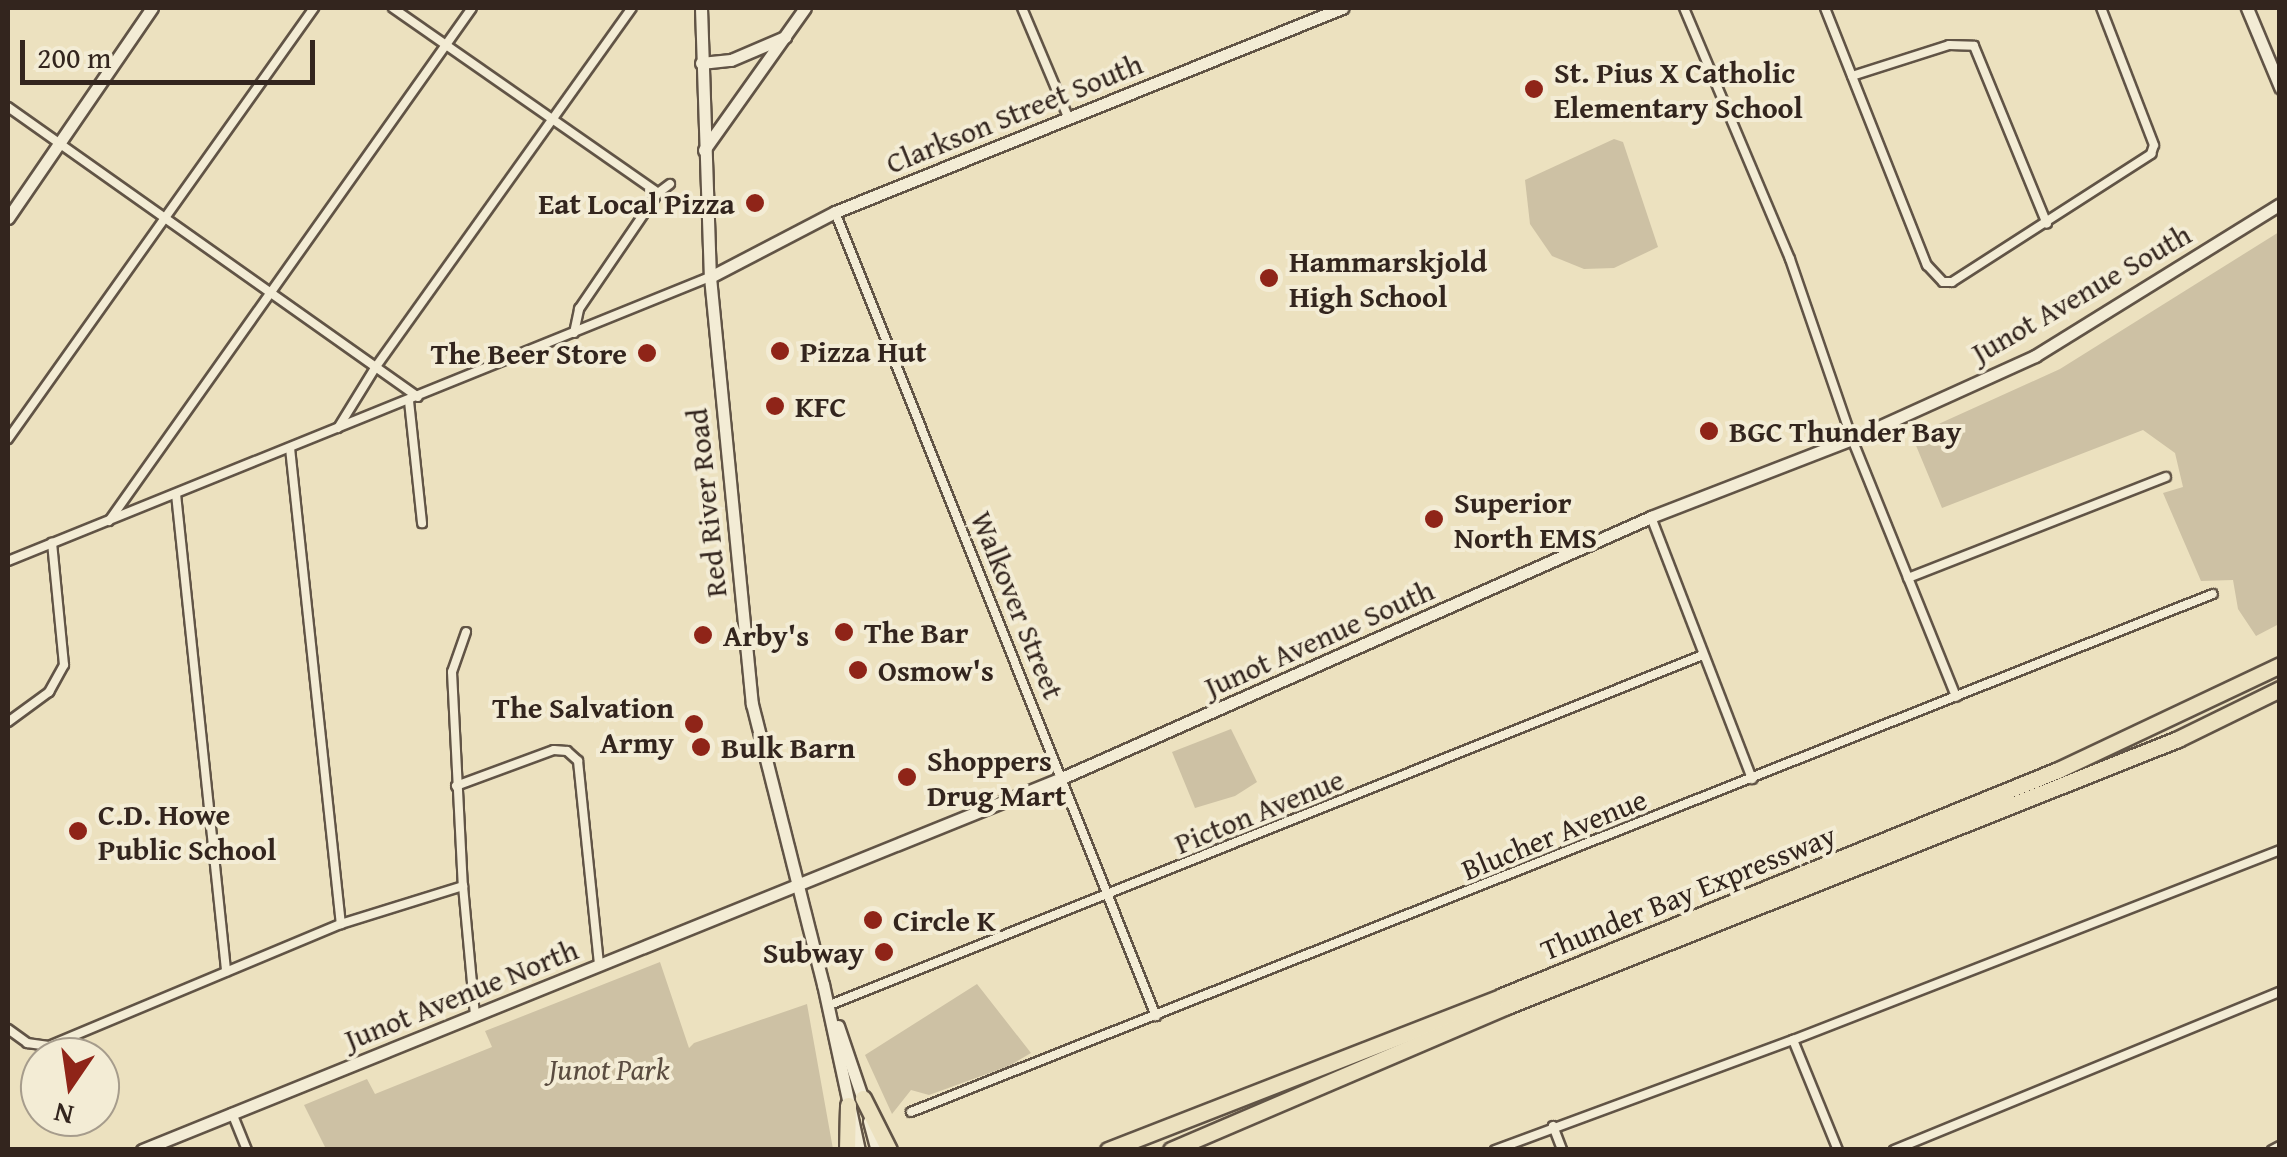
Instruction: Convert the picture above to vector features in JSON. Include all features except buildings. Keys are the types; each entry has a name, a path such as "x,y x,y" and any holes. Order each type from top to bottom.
{"highway":[{"name":"Thunder Bay Expressway","path":"1109,1148 1951,814 2158,725 2280,663"},
{"name":"Thunder Bay Expressway","path":"1171,1150 1507,1006 2163,745 2280,691"},
{"path":"847,1150 856,1102"},
{"path":"856,1102 889,1150"}],"main road":[{"path":"8,218 56,140 152,8"},
{"name":"Red River Road","path":"701,8 710,277 752,704 823,984"},
{"path":"704,150 806,8"},
{"name":"Clarkson Street South","path":"710,277 835,212 1342,8"},
{"path":"2247,8 2280,87"},
{"path":"702,62 731,60 786,38"},
{"name":"Junot Avenue South","path":"797,882 1064,777 1652,517 1852,440 2035,356 2280,204"},
{"name":"Junot Avenue North","path":"142,1150 797,882"},
{"path":"823,984 856,1102 859,1150"},
{"path":"823,984 856,1102 876,1150"}],"street":[{"path":"8,439 314,8"},
{"path":"393,8 658,193"},
{"path":"109,521 472,8"},
{"path":"338,428 550,119 632,8"},
{"path":"1022,8 1068,117"},
{"path":"1684,8 1790,259 1852,440 1956,697"},
{"path":"1825,8 1927,265 1942,282 1952,282 2047,224 2145,161 2154,146 2101,8"},
{"path":"1852,76 1949,45 1974,46 2047,224"},
{"path":"8,107 414,399 422,522"},
{"path":"574,333 579,308 658,193 670,184"},
{"name":"Walkover Street","path":"835,212 1064,777 1156,1016"},
{"path":"8,561 710,277"},
{"path":"290,448 341,924"},
{"path":"1908,578 2166,477"},
{"path":"176,494 226,972"},
{"path":"1652,517 1752,779"},
{"path":"8,722 49,692 64,665 52,544"},
{"name":"Blucher Avenue","path":"910,1112 2213,594"},
{"path":"466,632 452,672 456,786 476,1016"},
{"name":"Picton Avenue","path":"830,1005 1704,655"},
{"path":"456,786 554,750 567,751 578,761 599,965"},
{"path":"1496,1150 1794,1040 2280,850"},
{"path":"8,1029 27,1043 49,1046 341,924 463,886"},
{"path":"1894,1150 2280,992"},
{"path":"1794,1040 1838,1150"},
{"path":"232,1114 247,1150"},
{"path":"1553,1126 1562,1150"},
{"path":"2272,1150 2280,1146"}],"green space":[{"path":"1614,139 1623,142 1658,247 1614,268 1584,269 1552,256 1530,224 1525,180"},
{"path":"2279,232 2279,624 2256,636 2238,609 2233,580 2201,581 2163,493 2183,487 2175,453 2143,430 1942,508 1912,436 2060,369"},
{"path":"1231,729 1257,782 1235,796 1195,808 1172,752"},
{"name":"Junot Park","path":"660,962 689,1048 807,1004 833,1149 326,1149 304,1105 367,1079 375,1094 492,1047 485,1031"},
{"path":"977,984 1031,1053 1009,1066 929,1095 911,1090 892,1114 865,1055"}],"place":[{"name":"St. Pius X Catholic Elementary School","path":"1534,89"},
{"name":"Eat Local Pizza","path":"755,203"},
{"name":"Hammarskjold High School","path":"1269,278"},
{"name":"Pizza Hut","path":"780,351"},
{"name":"The Beer Store","path":"647,353"},
{"name":"KFC","path":"775,406"},
{"name":"BGC Thunder Bay","path":"1709,431"},
{"name":"Superior North EMS","path":"1434,519"},
{"name":"The Bar","path":"844,632"},
{"name":"Arby's","path":"703,635"},
{"name":"Osmow's","path":"858,670"},
{"name":"The Salvation Army","path":"694,724"},
{"name":"Bulk Barn","path":"701,747"},
{"name":"Shoppers Drug Mart","path":"907,777"},
{"name":"C.D. Howe Public School","path":"78,831"},
{"name":"Circle K","path":"873,920"},
{"name":"Subway","path":"884,952"}]}
